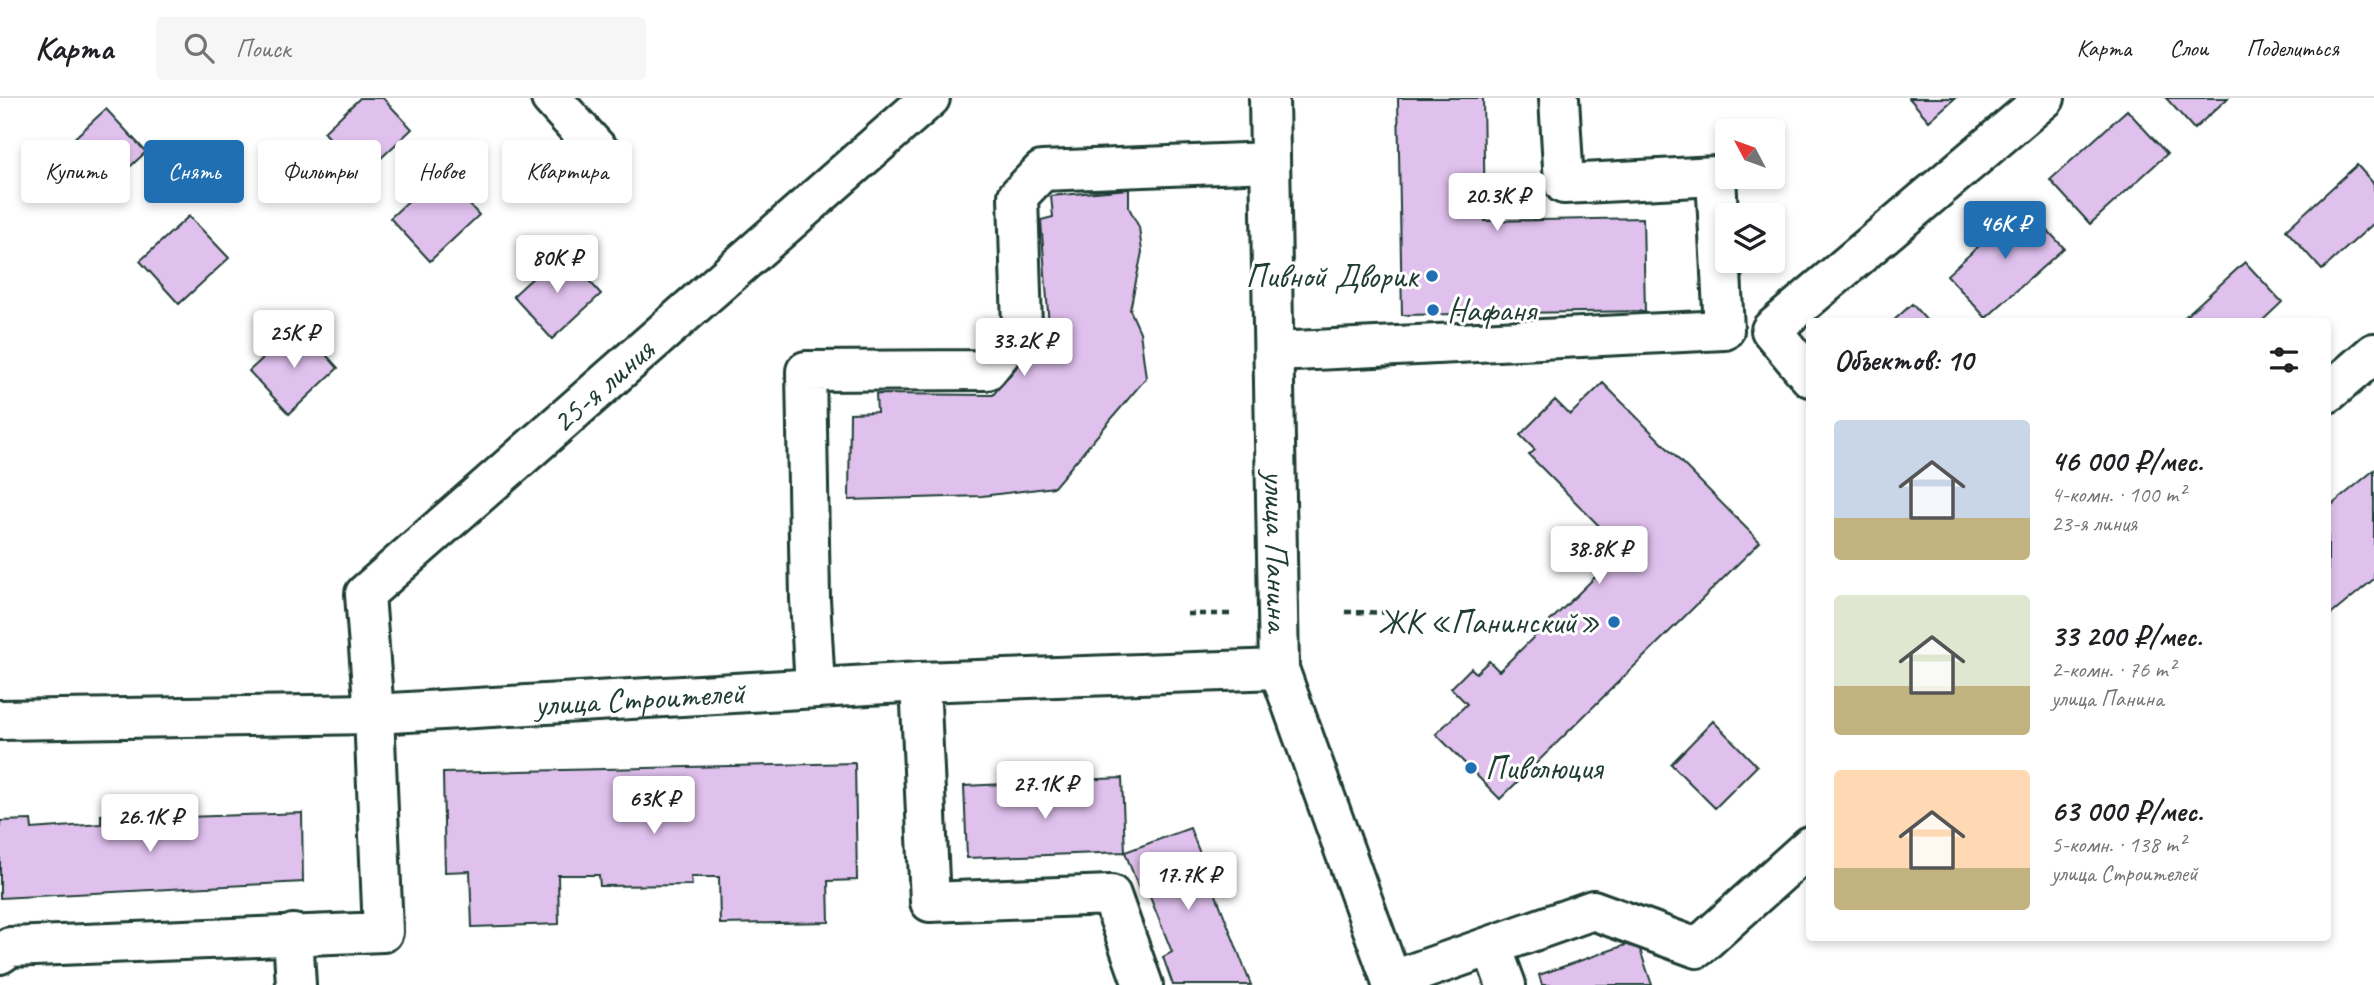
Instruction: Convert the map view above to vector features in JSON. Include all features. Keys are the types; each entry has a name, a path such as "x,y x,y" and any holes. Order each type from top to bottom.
{"street":[{"path":"551,98 589,140"},
{"name":"25-я линия","path":"374,714 365,594 930,98"},
{"name":"улица Панина","path":"1269,98 1279,669 1392,983"},
{"path":"1274,352 1724,330 1716,176 1564,184 1559,98"},
{"path":"1806,372 1771,330 2045,98"},
{"path":"815,688 810,599 806,371 987,370 1022,327 1018,196 1042,171 1270,162"},
{"path":"2331,390 2374,353"},
{"name":"улица Строителей","path":"0,720 374,714 920,682 1279,669"},
{"path":"920,682 930,902 1111,895 1143,985"},
{"path":"0,954 10,947 383,932 374,714"},
{"path":"1392,983 1594,910 1697,948 1806,850"},
{"path":"293,934 296,985"},
{"path":"1492,947 1506,985"}],"path":[{"path":"1345,612 1412,613"},
{"path":"1187,614 1234,614"}],"building":[{"path":"360,98 383,98 412,129 400,140 395,140 395,145 381,158 381,140 331,140 324,132"},
{"path":"1398,98 1483,98 1485,221 1643,218 1645,311 1402,315"},
{"path":"1909,98 1955,98 1929,121"},
{"path":"2166,98 2228,98 2194,129"},
{"path":"106,109 144,150 144,154 130,167 130,140 72,140"},
{"path":"2127,110 2167,154 2090,224 2050,180"},
{"path":"2357,165 2374,184 2374,223 2322,270 2286,230"},
{"path":"1129,189 1129,208 1139,227 1142,252 1130,310 1140,332 1146,378 1054,487 982,496 849,500 850,413 877,412 876,394 993,395 1049,326 1041,220 1053,217 1051,196"},
{"path":"406,203 468,203 479,215 430,261 390,218"},
{"path":"2024,205 2064,248 1986,318 1947,275"},
{"path":"189,216 229,258 179,304 140,261"},
{"path":"562,251 601,294 552,339 513,296"},
{"path":"2245,262 2282,302 2265,318 2183,318"},
{"path":"1912,304 1924,318 1896,318"},
{"path":"299,325 338,368 289,414 249,371"},
{"name":"ЖК «Панинский»","path":"1603,383 1760,542 1500,799 1436,734 1467,704 1451,688 1471,668 1476,673 1489,661 1499,671 1623,550 1529,455 1535,450 1520,435 1555,400 1570,415"},
{"path":"2374,470 2374,579 2331,615 2331,506"},
{"path":"1713,721 1757,766 1715,808 1671,764"},
{"path":"855,763 857,880 828,881 829,922 720,924 719,877 691,877 692,885 600,886 599,875 558,875 559,924 472,927 470,871 445,872 443,773"},
{"path":"1122,778 1125,852 967,858 964,786 1005,784 1005,797 1079,794 1078,780"},
{"path":"186,810 187,817 302,813 303,882 0,898 0,821 31,820 32,829 101,824 101,815"},
{"path":"1190,828 1251,985 1173,985 1163,957 1172,952 1146,887 1139,889 1125,852"},
{"path":"1637,941 1652,985 1542,985 1539,975"}],"place":[{"name":"Пивной Дворик","path":"1432,276"},
{"name":"Нафаня","path":"1433,310"},
{"name":"ЖК «Панинский»","path":"1614,622"},
{"name":"Пиволюция","path":"1471,768"}]}
